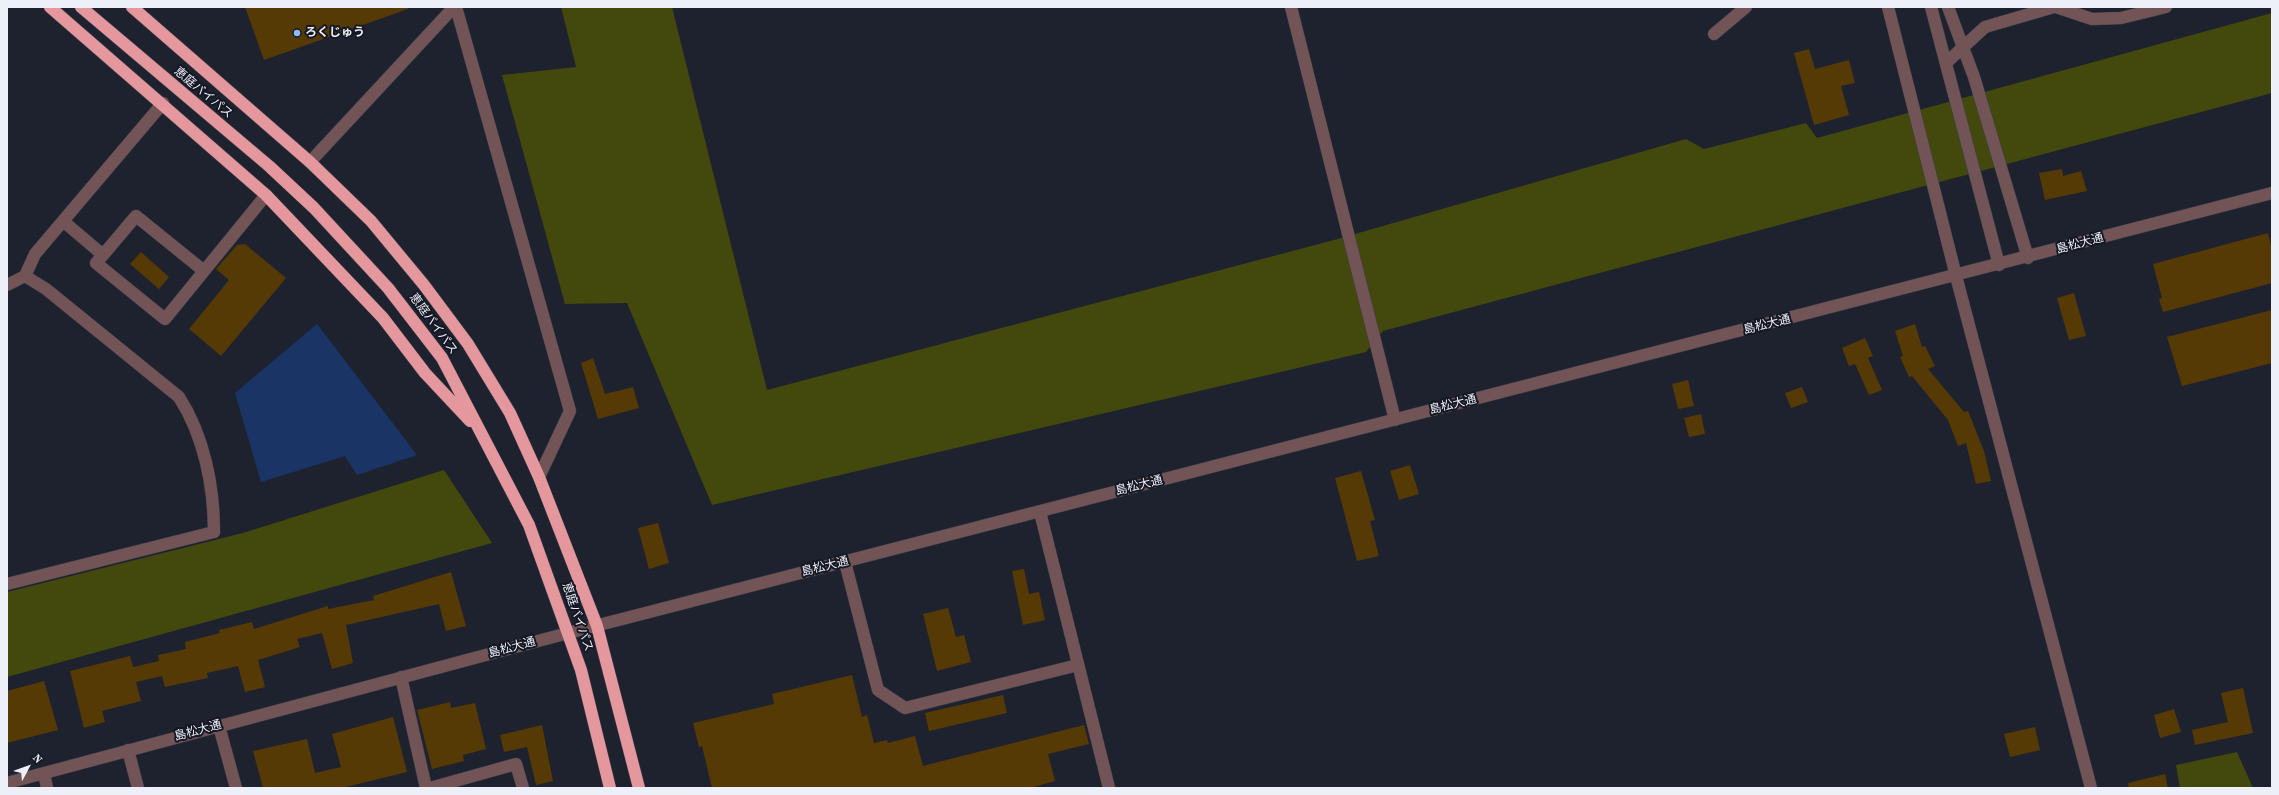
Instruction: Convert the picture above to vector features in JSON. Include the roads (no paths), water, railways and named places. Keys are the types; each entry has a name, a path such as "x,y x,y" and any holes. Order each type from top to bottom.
{"highway":[{"path":"50,7 163,103 266,195 383,318 425,373 480,432"},
{"name":"恵庭バイパス","path":"80,7 269,166 314,208 351,246 415,321 442,358 529,526 581,670 610,788"},
{"name":"恵庭バイパス","path":"132,7 310,162 371,221 424,285 464,338 510,413 538,477 597,626 639,788"}],"street":[{"path":"310,162 455,7"},
{"path":"455,7 570,411 538,477"},
{"path":"1291,7 1395,420"},
{"path":"1714,34 1746,7"},
{"path":"1888,7 1956,276 2091,788"},
{"path":"1931,7 1999,265"},
{"path":"1948,7 1974,77 2028,258"},
{"path":"1946,63 1985,27 2055,7 2092,19 2121,18 2166,7"},
{"path":"7,285 26,276 35,254 163,103"},
{"name":"島松大通","path":"7,783 568,633 2272,194"},
{"path":"204,271 136,216 96,263 164,319 204,271 266,195"},
{"path":"63,221 104,255"},
{"path":"7,584 214,532 214,504 199,436 192,418 179,398 46,289 26,276"},
{"path":"1040,512 1109,788"},
{"path":"845,562 878,690 905,708 1078,665"},
{"path":"401,677 426,788"},
{"path":"219,726 236,788"},
{"path":"128,750 138,788"},
{"path":"430,788 516,764 523,788"},
{"path":"44,773 47,788"}],"water":[{"path":"317,324 417,455 357,475 345,456 261,482 235,393"}],"place":[{"name":"ろくじゅう","path":"297,33"}]}
